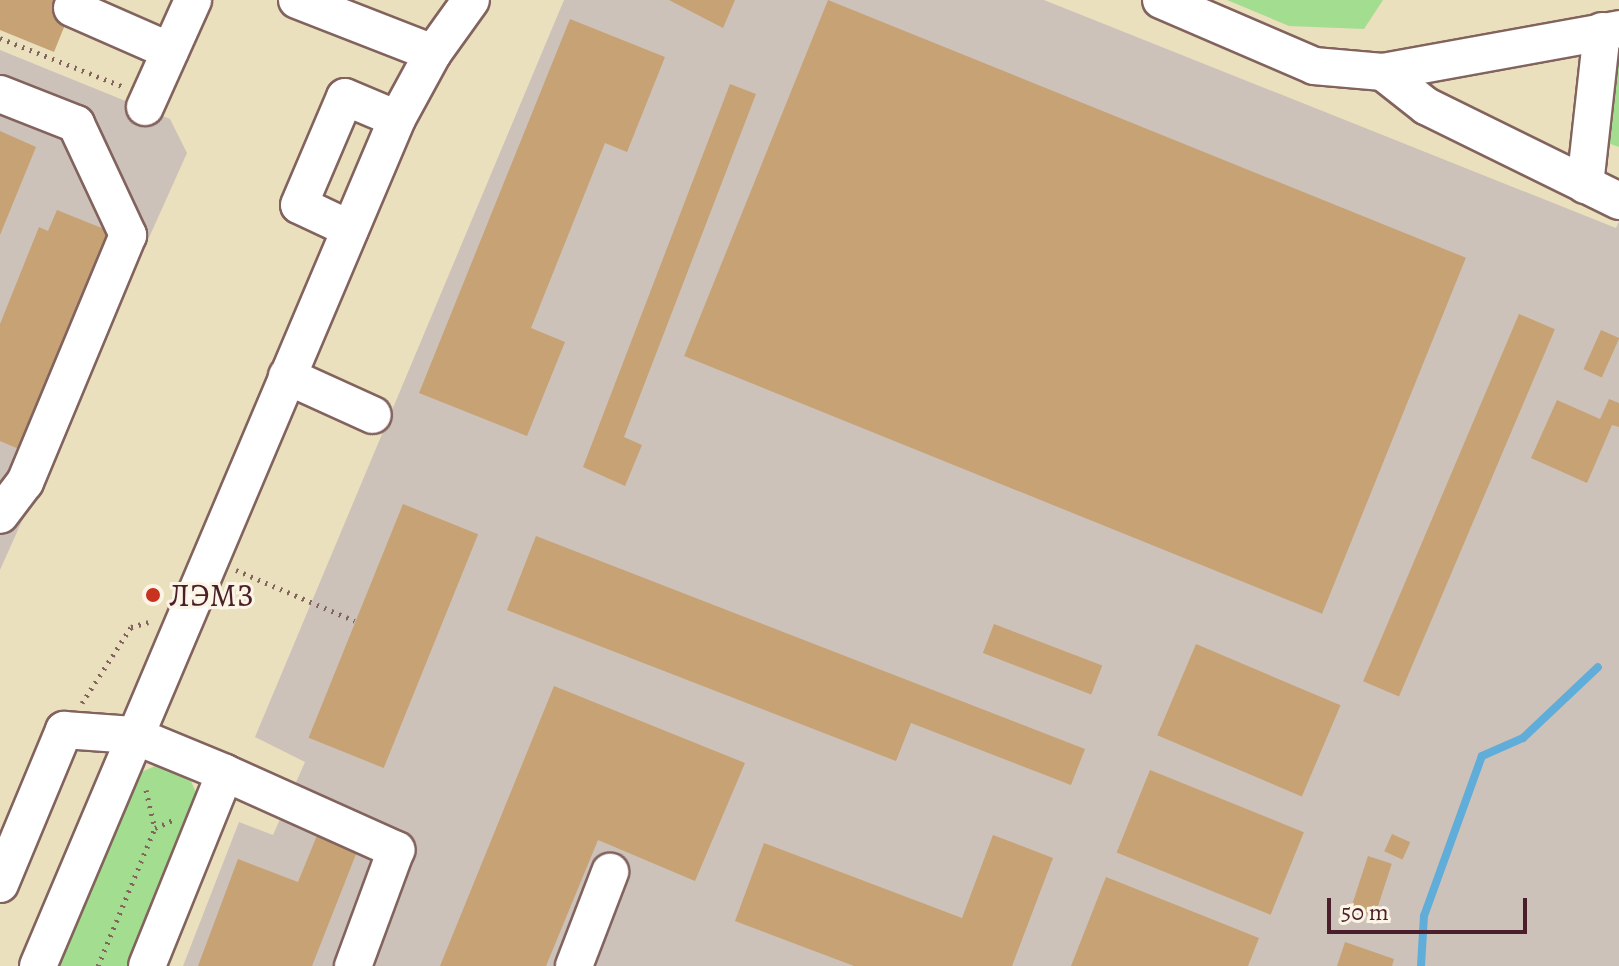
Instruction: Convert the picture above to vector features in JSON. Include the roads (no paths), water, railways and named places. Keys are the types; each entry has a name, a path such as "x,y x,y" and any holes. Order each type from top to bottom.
{"street":[{"path":"145,107 193,0"},
{"path":"297,0 433,53"},
{"path":"1161,0 1314,66 1383,72 1610,30 1585,185"},
{"path":"72,8 170,51"},
{"path":"38,966 133,735 397,119 454,8"},
{"path":"1383,72 1426,106 1619,201"},
{"path":"0,94 76,124 128,235 25,482 0,515"},
{"path":"350,229 299,205 345,97 397,119"},
{"path":"287,376 373,415"},
{"path":"0,884 64,730 133,735 219,788 396,850 353,966"},
{"path":"147,966 219,788"},
{"path":"574,966 610,872"}],"waterway":[{"path":"1421,966 1424,916 1482,756 1523,738 1598,667"}],"place":[{"name":"ЛЭМЗ","path":"153,595"}]}
